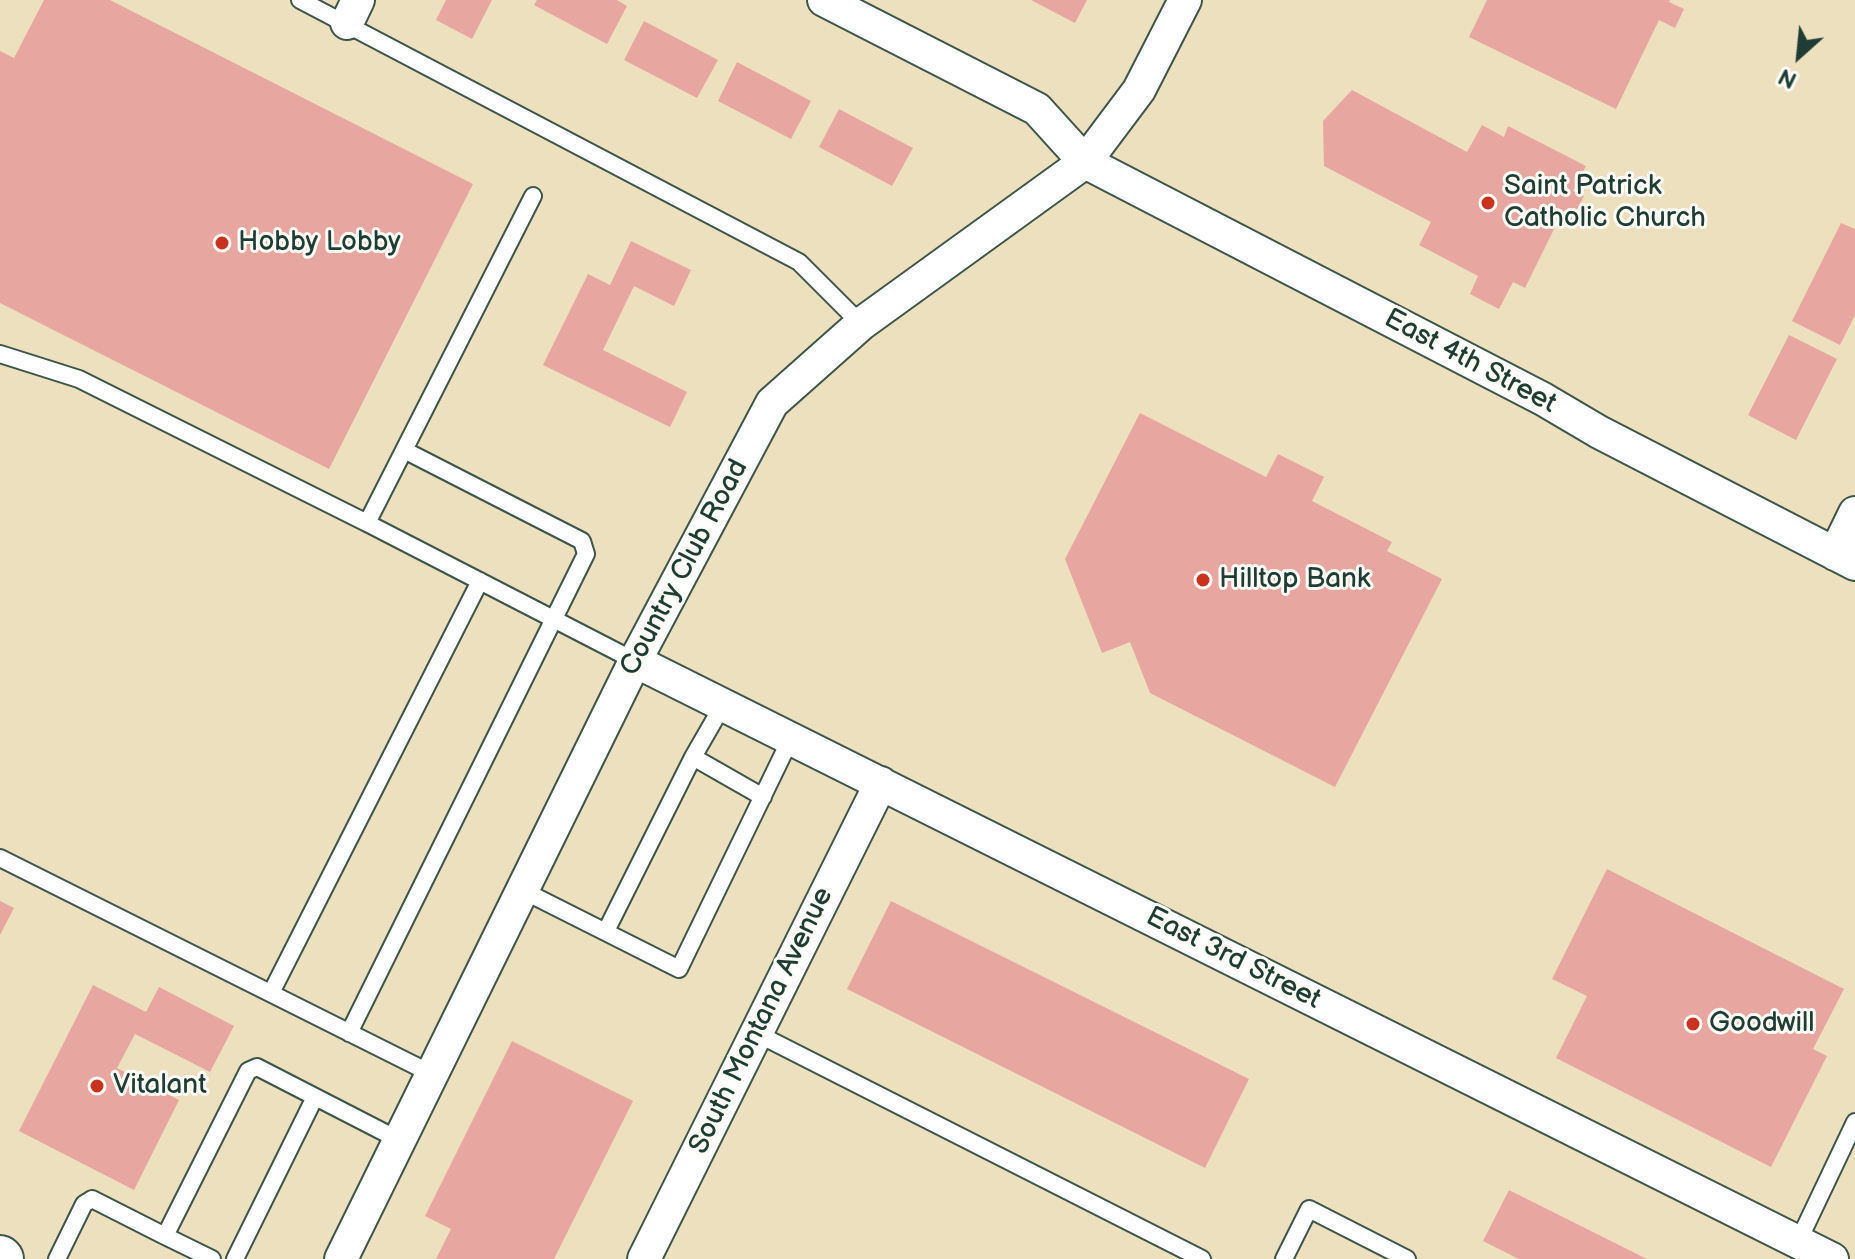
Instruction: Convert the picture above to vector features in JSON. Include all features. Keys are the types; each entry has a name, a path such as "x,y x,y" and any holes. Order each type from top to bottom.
{"street":[{"path":"824,0 1037,109 1085,162"},
{"name":"Country Club Road","path":"341,1259 635,661 772,403 861,324 1085,162 1139,90 1185,0"},
{"name":"East 4th Street","path":"1085,162 1845,559"},
{"path":"1845,559 1855,513"},
{"name":"East 3rd Street","path":"635,661 1832,1259"},
{"name":"South Montana Avenue","path":"644,1259 881,783"}],"lane":[{"path":"300,0 352,12 799,262 861,324"},
{"path":"367,523 533,196"},
{"path":"0,354 79,379 635,661"},
{"path":"349,1033 586,554 582,541 404,450"},
{"path":"271,993 480,581"},
{"path":"606,931 693,757 723,705"},
{"path":"522,890 679,969 791,738"},
{"path":"693,757 763,797"},
{"path":"0,858 432,1074"},
{"path":"756,1033 1202,1259"},
{"path":"165,1236 248,1071 257,1067 399,1140"},
{"path":"235,1259 315,1097"},
{"path":"1798,1242 1855,1122"},
{"path":"57,1259 84,1204 92,1199 212,1259"},
{"path":"1284,1259 1309,1209 1407,1259"}],"building":[{"name":"Hobby Lobby","path":"44,0 110,0 473,184 329,469 0,303 0,51 14,58"},
{"path":"446,0 492,0 472,39 436,20"},
{"path":"537,0 617,0 627,6 607,44 534,5"},
{"path":"1031,0 1087,0 1075,23"},
{"path":"1487,0 1670,0 1684,9 1675,28 1659,20 1616,109 1469,37"},
{"path":"644,21 718,60 697,98 624,60"},
{"path":"737,62 811,101 791,139 718,101"},
{"name":"Saint Patrick Catholic Church","path":"1352,90 1467,152 1482,125 1504,137 1508,126 1586,166 1573,191 1584,196 1570,222 1560,217 1525,288 1513,282 1499,309 1470,294 1478,276 1419,245 1431,222 1324,166 1323,121"},
{"path":"839,109 913,148 892,186 819,147"},
{"path":"1841,223 1855,229 1855,315 1840,345 1792,321"},
{"path":"631,241 691,270 674,306 634,286 603,350 687,392 670,427 543,365 588,274 610,285"},
{"path":"1789,335 1837,359 1796,440 1748,415"},
{"path":"1140,413 1266,477 1278,454 1324,477 1312,501 1392,542 1387,551 1442,579 1335,787 1150,693 1130,642 1102,653 1065,559"},
{"path":"1607,869 1844,989 1813,1049 1827,1056 1771,1167 1556,1058 1587,996 1552,979"},
{"path":"0,901 14,908 0,935"},
{"path":"891,901 1249,1079 1205,1168 847,989"},
{"name":"Vitalant","path":"93,985 146,1012 159,987 234,1026 210,1072 135,1034 117,1068 179,1100 134,1190 19,1131"},
{"path":"512,1041 633,1101 554,1259 436,1259 451,1229 425,1216"},
{"path":"1509,1190 1647,1259 1519,1259 1483,1241"}],"place":[{"name":"Saint Patrick Catholic Church","path":"1488,203"},
{"name":"Hobby Lobby","path":"222,243"},
{"name":"Hilltop Bank","path":"1203,580"},
{"name":"Goodwill","path":"1693,1024"},
{"name":"Vitalant","path":"97,1086"}]}
